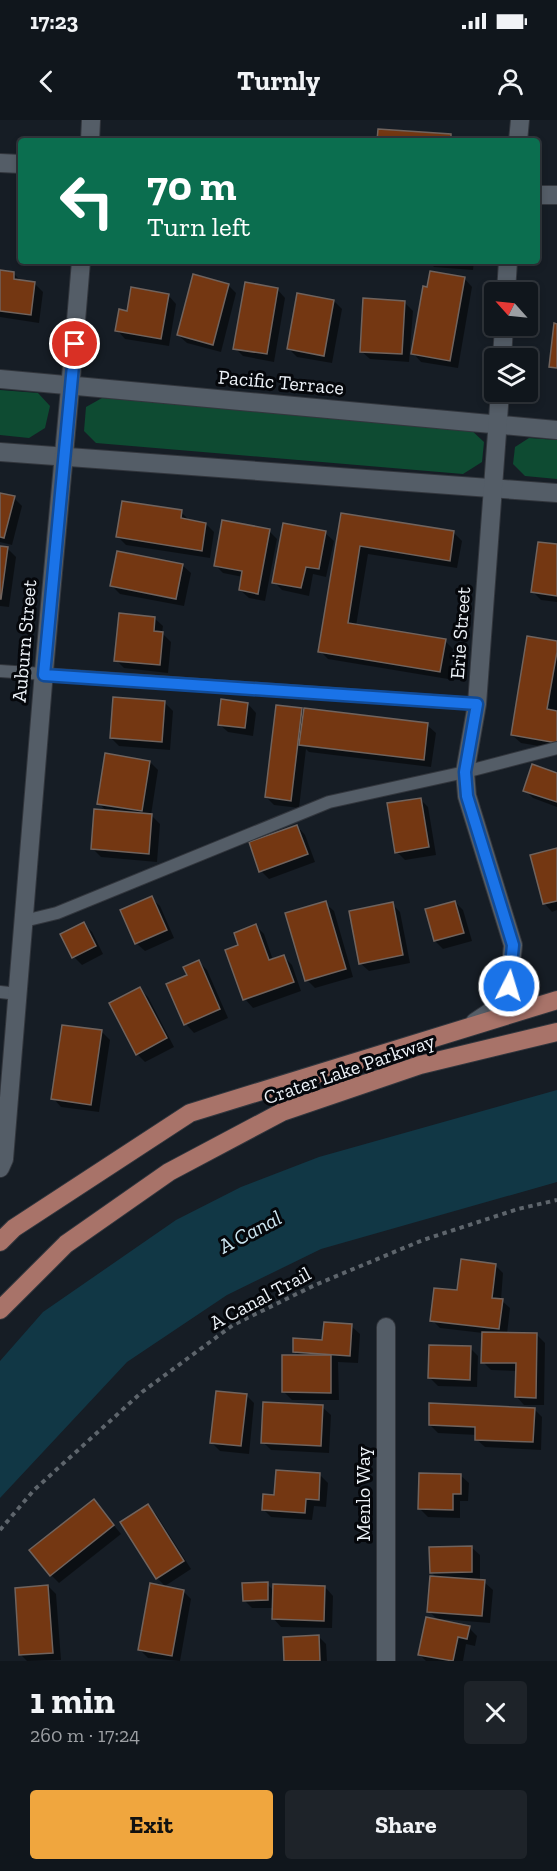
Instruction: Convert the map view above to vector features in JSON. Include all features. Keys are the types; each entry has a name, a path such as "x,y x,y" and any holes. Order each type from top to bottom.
{"main road":[{"name":"Crater Lake Parkway","path":"0,1242 14,1228 190,1113 557,1000"},
{"name":"Crater Lake Parkway","path":"0,1310 66,1244 169,1172 282,1112 420,1065 557,1032"}],"street":[{"path":"90,138 92,120"},
{"path":"518,138 520,120"},
{"path":"0,163 18,164"},
{"path":"540,195 557,195"},
{"name":"Auburn Street","path":"0,1168 4,1159 9,993 24,921 81,264"},
{"path":"507,282 508,264"},
{"name":"Pacific Terrace","path":"0,379 557,430"},
{"name":"Erie Street","path":"463,1029 496,1008 509,986 513,945 467,796 465,772 477,704 499,402"},
{"path":"0,452 557,493"},
{"name":"Menlo Way","path":"386,1327 386,1661"}],"lane":[{"path":"0,671 477,704"},
{"path":"24,921 57,914 329,802 465,772 557,748"}],"path":[{"name":"A Canal Trail","path":"0,1530 34,1490 142,1392 233,1325 315,1285 423,1240 518,1209 557,1200"}],"green space":[{"path":"0,390 38,393 50,406 45,428 29,438 0,435"},
{"path":"102,398 469,428 484,442 482,462 463,474 96,443 84,431 86,407"},
{"path":"529,438 557,440 557,479 525,476 513,464 515,447"}],"water":[{"name":"A Canal","path":"557,1090 557,1182 321,1249 227,1295 127,1362 0,1498 0,1361 43,1312 176,1220 241,1187 319,1157"}],"building":[{"path":"378,129 451,134 451,138 377,138"},
{"path":"0,270 14,272 14,279 35,282 31,315 0,311"},
{"path":"430,271 465,277 450,361 411,354 423,286 427,287"},
{"path":"193,274 229,284 213,345 177,335"},
{"path":"245,282 278,288 267,354 233,349"},
{"path":"131,287 169,294 161,339 115,331 119,309 127,311"},
{"path":"297,293 334,300 324,356 287,349"},
{"path":"363,298 405,301 402,354 360,352"},
{"path":"554,323 557,324 557,368 549,367"},
{"path":"0,493 15,496 4,538 0,537"},
{"path":"122,501 182,510 181,518 206,523 202,551 116,537"},
{"path":"341,513 454,531 450,561 360,546 348,623 446,639 440,672 318,652"},
{"path":"222,520 270,529 258,594 239,590 242,571 214,566"},
{"path":"283,523 326,531 319,569 306,567 301,588 272,583"},
{"path":"538,542 557,544 557,596 531,592"},
{"path":"0,546 8,547 1,599 0,599"},
{"path":"117,551 183,564 176,599 110,586"},
{"path":"119,613 155,617 154,631 163,632 160,665 114,661"},
{"path":"527,636 557,641 547,709 557,711 557,743 511,735"},
{"path":"113,697 165,701 162,742 110,738"},
{"path":"221,699 248,703 245,728 218,725"},
{"path":"276,705 302,708 291,801 265,797"},
{"path":"304,708 428,723 424,760 299,745"},
{"path":"105,753 150,761 142,811 97,804"},
{"path":"532,764 557,773 557,802 523,791"},
{"path":"421,798 429,847 395,853 387,803"},
{"path":"94,809 152,814 149,854 91,849"},
{"path":"297,825 308,854 259,872 249,842"},
{"path":"557,848 557,901 543,904 530,855"},
{"path":"152,896 167,930 135,944 120,910"},
{"path":"326,901 346,969 305,981 285,913"},
{"path":"455,901 464,933 434,941 425,909"},
{"path":"393,902 403,955 359,964 349,911"},
{"path":"84,922 96,946 72,958 60,934"},
{"path":"256,924 269,960 284,955 294,982 243,1000 225,950 238,945 234,933"},
{"path":"199,960 220,1009 184,1025 166,984 187,975 183,967"},
{"path":"140,987 167,1038 136,1055 109,1003"},
{"path":"62,1025 102,1030 91,1105 51,1099"},
{"path":"461,1259 496,1264 492,1298 503,1299 499,1329 430,1321 434,1288 457,1290"},
{"path":"324,1322 352,1324 350,1356 293,1352 293,1338 322,1340"},
{"path":"482,1332 537,1333 536,1398 515,1397 516,1363 481,1363"},
{"path":"429,1345 471,1346 470,1380 428,1378"},
{"path":"282,1355 331,1355 331,1393 282,1392"},
{"path":"216,1391 247,1394 241,1446 210,1443"},
{"path":"263,1402 323,1405 321,1446 261,1443"},
{"path":"429,1403 535,1408 533,1442 475,1440 475,1427 429,1425"},
{"path":"276,1470 320,1473 319,1500 306,1499 305,1513 262,1510 263,1494 274,1495"},
{"path":"419,1473 461,1474 461,1494 453,1494 453,1510 418,1509"},
{"path":"94,1499 114,1525 50,1576 29,1550"},
{"path":"148,1504 184,1561 156,1579 120,1522"},
{"path":"472,1546 472,1572 430,1573 429,1547"},
{"path":"430,1576 485,1580 482,1616 427,1612"},
{"path":"268,1582 268,1600 243,1601 242,1583"},
{"path":"150,1583 184,1590 172,1656 138,1650"},
{"path":"273,1584 325,1586 324,1621 272,1619"},
{"path":"48,1585 53,1653 19,1655 15,1588"},
{"path":"426,1617 470,1626 467,1639 458,1637 453,1661 418,1655"},
{"path":"319,1635 320,1661 284,1661 283,1637"}],"route":[{"path":"75,344 44,675 477,704 465,772 467,796 513,945 509,986"}]}
